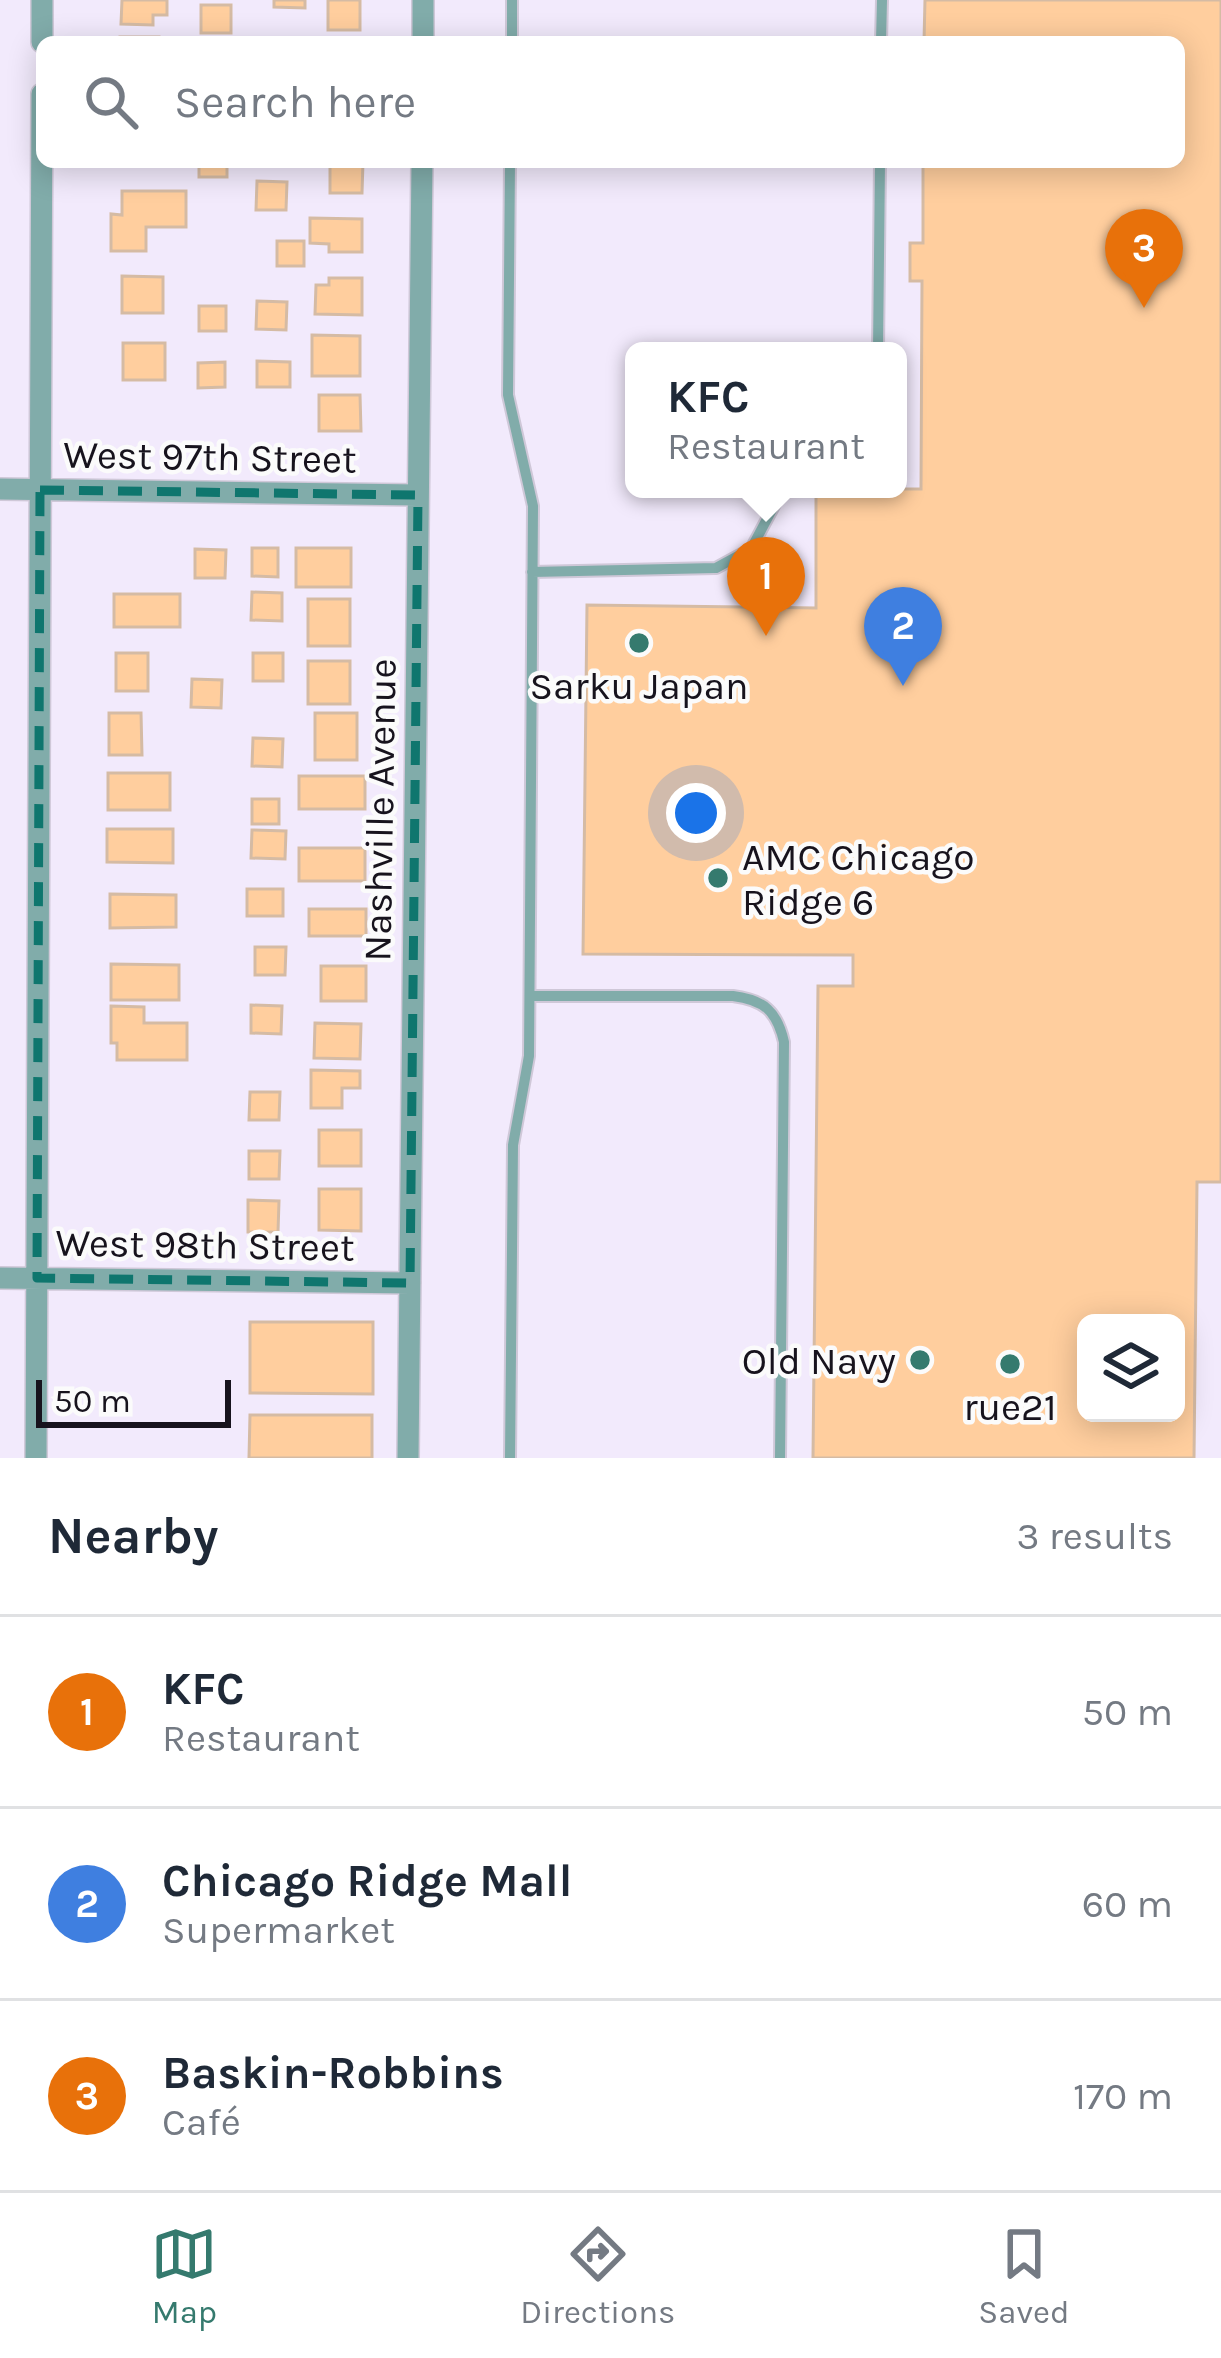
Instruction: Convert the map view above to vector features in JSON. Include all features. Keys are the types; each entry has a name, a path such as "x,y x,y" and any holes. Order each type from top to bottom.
{"street":[{"path":"42,0 42,36"},
{"path":"423,36 424,0"},
{"path":"37,1458 42,168"},
{"name":"Nashville Avenue","path":"408,1458 422,168"},
{"name":"West 97th Street","path":"0,489 418,496"},
{"name":"West 98th Street","path":"0,1278 410,1283"}],"lane":[{"path":"512,0 512,36"},
{"path":"881,36 882,0"},
{"path":"510,168 508,395 533,506 530,1056 513,1145 510,1458"},
{"path":"878,342 880,168"},
{"path":"532,572 716,568 751,549 778,498"},
{"path":"530,996 733,996 765,1004 775,1015 784,1042 780,1458"}],"highlighted area":[{"path":"40,490 418,495 410,1283 37,1278"}],"building":[{"path":"122,0 167,0 167,15 153,15 153,25 121,24"},
{"path":"274,0 305,0 305,8 274,7"},
{"path":"328,0 360,0 360,30 328,30"},
{"path":"925,0 1221,0 1221,1182 1197,1182 1194,1458 813,1458 818,986 853,986 853,955 583,954 587,605 816,608 816,498 907,498 907,489 921,489 922,281 910,281 910,243 923,243 923,168 1185,168 1185,36 924,36"},
{"path":"201,5 231,5 231,33 201,33"},
{"path":"199,168 227,168 227,177 199,177"},
{"path":"330,168 363,168 362,193 330,193"},
{"path":"257,181 287,182 286,210 256,210"},
{"path":"122,191 186,191 186,227 146,227 146,251 111,251 111,214 122,215"},
{"path":"310,218 362,219 362,252 329,252 329,244 310,243"},
{"path":"277,241 304,241 304,266 277,266"},
{"path":"122,276 163,277 163,313 122,313"},
{"path":"329,278 362,278 362,315 315,314 316,285 329,285"},
{"path":"257,301 287,302 286,330 256,329"},
{"path":"199,306 226,306 226,331 199,331"},
{"path":"312,335 360,336 360,376 312,376"},
{"path":"123,343 165,343 165,380 123,380"},
{"path":"257,361 290,362 290,387 257,387"},
{"path":"225,362 225,387 198,388 198,363"},
{"path":"319,395 360,395 361,431 319,431"},
{"path":"252,548 278,548 278,577 252,576"},
{"path":"296,548 351,548 351,587 296,587"},
{"path":"195,549 226,550 225,578 195,578"},
{"path":"252,592 282,593 282,621 251,620"},
{"path":"114,594 180,594 180,627 114,627"},
{"path":"308,599 350,599 350,646 308,646"},
{"path":"116,653 148,653 148,691 116,691"},
{"path":"253,653 283,653 283,681 253,681"},
{"path":"308,661 350,661 350,704 308,704"},
{"path":"192,679 222,680 221,708 191,707"},
{"path":"109,713 141,713 142,755 109,755"},
{"path":"315,713 357,713 357,760 315,760"},
{"path":"253,738 283,739 282,767 252,766"},
{"path":"108,773 170,773 170,810 108,810"},
{"path":"299,776 365,776 365,809 299,809"},
{"path":"252,799 279,799 279,824 252,824"},
{"path":"107,829 173,829 173,863 107,862"},
{"path":"252,830 286,831 285,859 251,858"},
{"path":"299,848 365,848 365,881 299,881"},
{"path":"247,889 283,889 283,916 247,916"},
{"path":"110,894 176,895 176,927 110,928"},
{"path":"309,909 366,909 366,936 309,936"},
{"path":"255,947 286,947 285,975 255,975"},
{"path":"111,964 179,965 179,1000 111,1000"},
{"path":"321,966 366,966 366,1001 321,1001"},
{"path":"251,1005 282,1006 281,1034 251,1033"},
{"path":"111,1006 144,1007 144,1023 187,1023 187,1060 117,1060 117,1043 111,1043"},
{"path":"315,1023 361,1024 360,1059 314,1058"},
{"path":"311,1070 360,1071 360,1088 342,1088 342,1108 311,1108"},
{"path":"250,1092 280,1092 279,1120 249,1120"},
{"path":"319,1130 361,1130 361,1166 319,1166"},
{"path":"249,1151 280,1151 279,1179 249,1179"},
{"path":"319,1189 361,1189 361,1231 319,1230"},
{"path":"248,1200 279,1201 278,1232 248,1232"},
{"path":"250,1322 373,1322 373,1394 250,1393"},
{"path":"250,1415 372,1415 372,1458 249,1458"}],"place":[{"name":"Baskin-Robbins","path":"1144,308"},
{"name":"KFC","path":"766,636"},
{"name":"Sarku Japan","path":"639,643"},
{"name":"Chicago Ridge Mall","path":"903,686"},
{"name":"AMC Chicago Ridge 6","path":"718,878"},
{"name":"Old Navy","path":"920,1360"},
{"name":"rue21","path":"1010,1364"}]}
